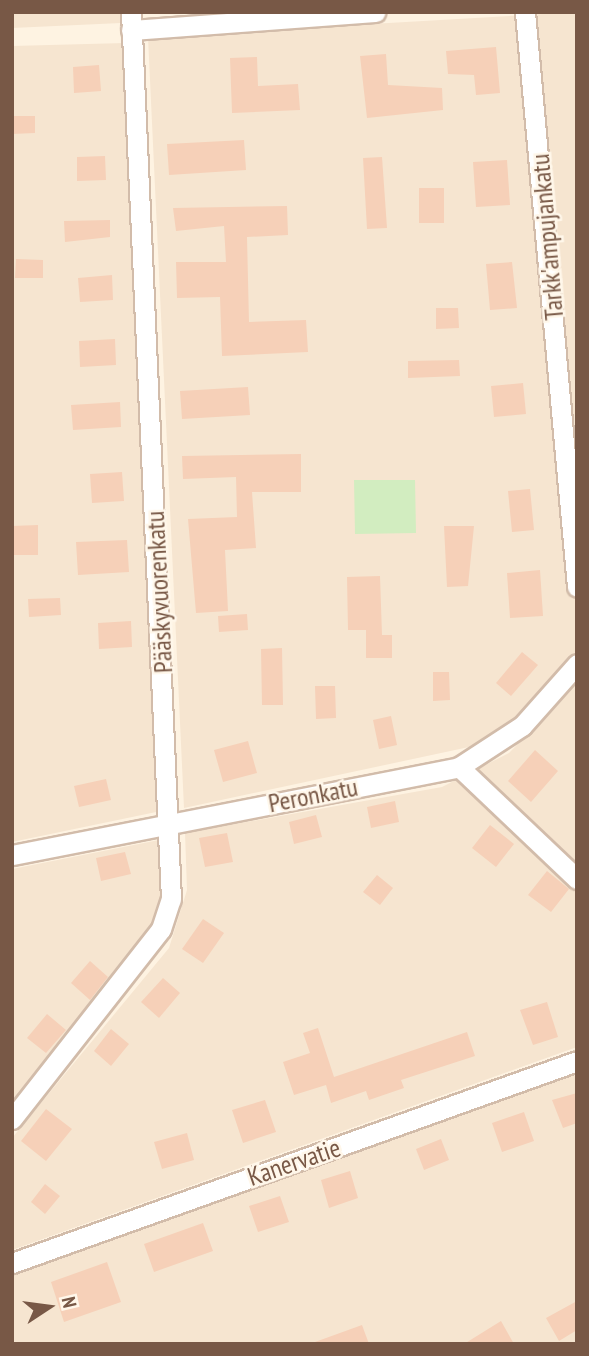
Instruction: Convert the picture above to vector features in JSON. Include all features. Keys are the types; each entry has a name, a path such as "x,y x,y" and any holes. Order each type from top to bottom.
{"street":[{"path":"131,21 375,12"},
{"name":"Tarkk'ampujankatu","path":"525,12 577,587"},
{"name":"Pääskyvuorenkatu","path":"12,1119 161,929 171,899 170,823 131,21"},
{"name":"Peronkatu","path":"12,855 458,767 522,726 577,664"},
{"path":"458,767 577,879"},
{"name":"Kanervatie","path":"12,1263 577,1061"}],"shaded area":[{"path":"12,12 120,12 121,23 12,28"},
{"path":"577,12 577,650 511,724 483,744 184,808 148,37"},
{"path":"125,43 161,811 12,842 12,46"},
{"path":"577,683 577,1047 12,1250 12,1138 169,948 187,890 185,833 442,787 509,753"},
{"path":"164,839 165,891 152,926 12,1106 12,869"},
{"path":"577,1074 577,1344 12,1344 12,1273"}],"green space":[{"path":"354,480 415,480 416,533 355,534"}],"building":[{"path":"496,47 500,93 476,95 474,75 448,74 446,51"},
{"path":"386,54 388,85 442,88 443,110 367,118 360,56"},
{"path":"257,57 258,86 298,84 300,110 232,113 230,58"},
{"path":"99,65 101,91 74,93 73,67"},
{"path":"12,116 35,116 35,133 12,134"},
{"path":"244,140 246,170 169,175 167,144"},
{"path":"105,156 106,180 77,181 77,157"},
{"path":"382,157 387,228 367,229 363,158"},
{"path":"507,160 510,205 476,207 473,162"},
{"path":"419,188 444,188 444,223 419,223"},
{"path":"287,206 288,235 247,237 249,322 306,320 308,352 222,356 220,297 177,298 176,262 226,262 224,226 176,231 173,208"},
{"path":"110,220 110,237 65,242 64,221"},
{"path":"16,259 43,260 43,278 15,278"},
{"path":"512,262 517,308 490,310 486,264"},
{"path":"112,275 113,300 80,302 78,278"},
{"path":"436,308 458,308 459,328 436,329"},
{"path":"115,339 116,365 80,367 79,341"},
{"path":"459,360 460,376 408,378 408,361"},
{"path":"523,383 526,414 494,417 491,386"},
{"path":"248,387 250,415 182,419 180,391"},
{"path":"120,402 121,427 73,430 71,405"},
{"path":"301,454 301,492 252,492 256,548 225,550 228,611 196,613 188,519 237,517 236,477 183,479 182,456"},
{"path":"122,472 124,501 92,503 90,474"},
{"path":"530,489 534,530 512,532 508,491"},
{"path":"38,525 38,555 12,555 12,526"},
{"path":"444,526 474,526 468,586 447,587"},
{"path":"127,540 129,572 78,575 76,542"},
{"path":"540,570 543,616 510,618 507,573"},
{"path":"380,576 382,635 392,635 392,658 366,658 366,630 348,630 347,577"},
{"path":"60,598 61,615 29,617 28,599"},
{"path":"247,614 248,630 219,632 218,616"},
{"path":"131,621 132,647 99,649 98,623"},
{"path":"282,648 283,705 262,705 261,649"},
{"path":"522,652 538,665 511,696 496,683"},
{"path":"433,672 449,672 450,700 433,701"},
{"path":"315,686 335,686 336,718 316,719"},
{"path":"391,716 397,745 379,749 373,720"},
{"path":"248,741 257,773 223,782 214,750"},
{"path":"535,750 558,771 531,802 508,781"},
{"path":"106,779 111,800 79,807 74,786"},
{"path":"395,801 399,822 371,828 367,807"},
{"path":"316,815 322,837 294,844 289,822"},
{"path":"490,825 514,844 496,867 472,848"},
{"path":"227,833 233,862 205,867 199,838"},
{"path":"125,852 131,874 101,881 96,858"},
{"path":"547,871 569,889 551,912 528,895"},
{"path":"377,875 393,888 380,905 363,892"},
{"path":"203,919 224,933 203,963 182,949"},
{"path":"90,961 108,977 90,1000 71,983"},
{"path":"163,978 180,993 159,1018 141,1002"},
{"path":"547,1002 558,1037 533,1045 520,1010"},
{"path":"47,1014 66,1030 46,1053 27,1038"},
{"path":"318,1028 334,1077 467,1032 475,1056 401,1080 404,1088 369,1100 366,1091 331,1103 326,1085 294,1095 283,1062 310,1053 303,1033"},
{"path":"111,1029 129,1044 111,1066 94,1051"},
{"path":"577,1093 577,1123 563,1128 552,1100"},
{"path":"265,1100 276,1132 243,1143 232,1110"},
{"path":"46,1109 72,1129 46,1161 21,1141"},
{"path":"524,1112 534,1141 502,1152 492,1123"},
{"path":"187,1133 194,1160 162,1169 154,1142"},
{"path":"441,1139 449,1160 424,1170 416,1149"},
{"path":"350,1171 358,1198 329,1208 321,1180"},
{"path":"45,1184 60,1196 45,1214 31,1202"},
{"path":"280,1196 289,1222 258,1232 249,1206"},
{"path":"203,1223 213,1251 154,1272 144,1244"},
{"path":"107,1262 121,1302 64,1322 51,1282"},
{"path":"577,1301 577,1330 559,1341 546,1318"},
{"path":"501,1321 514,1344 464,1344"},
{"path":"362,1325 369,1344 315,1344 315,1342"}]}
